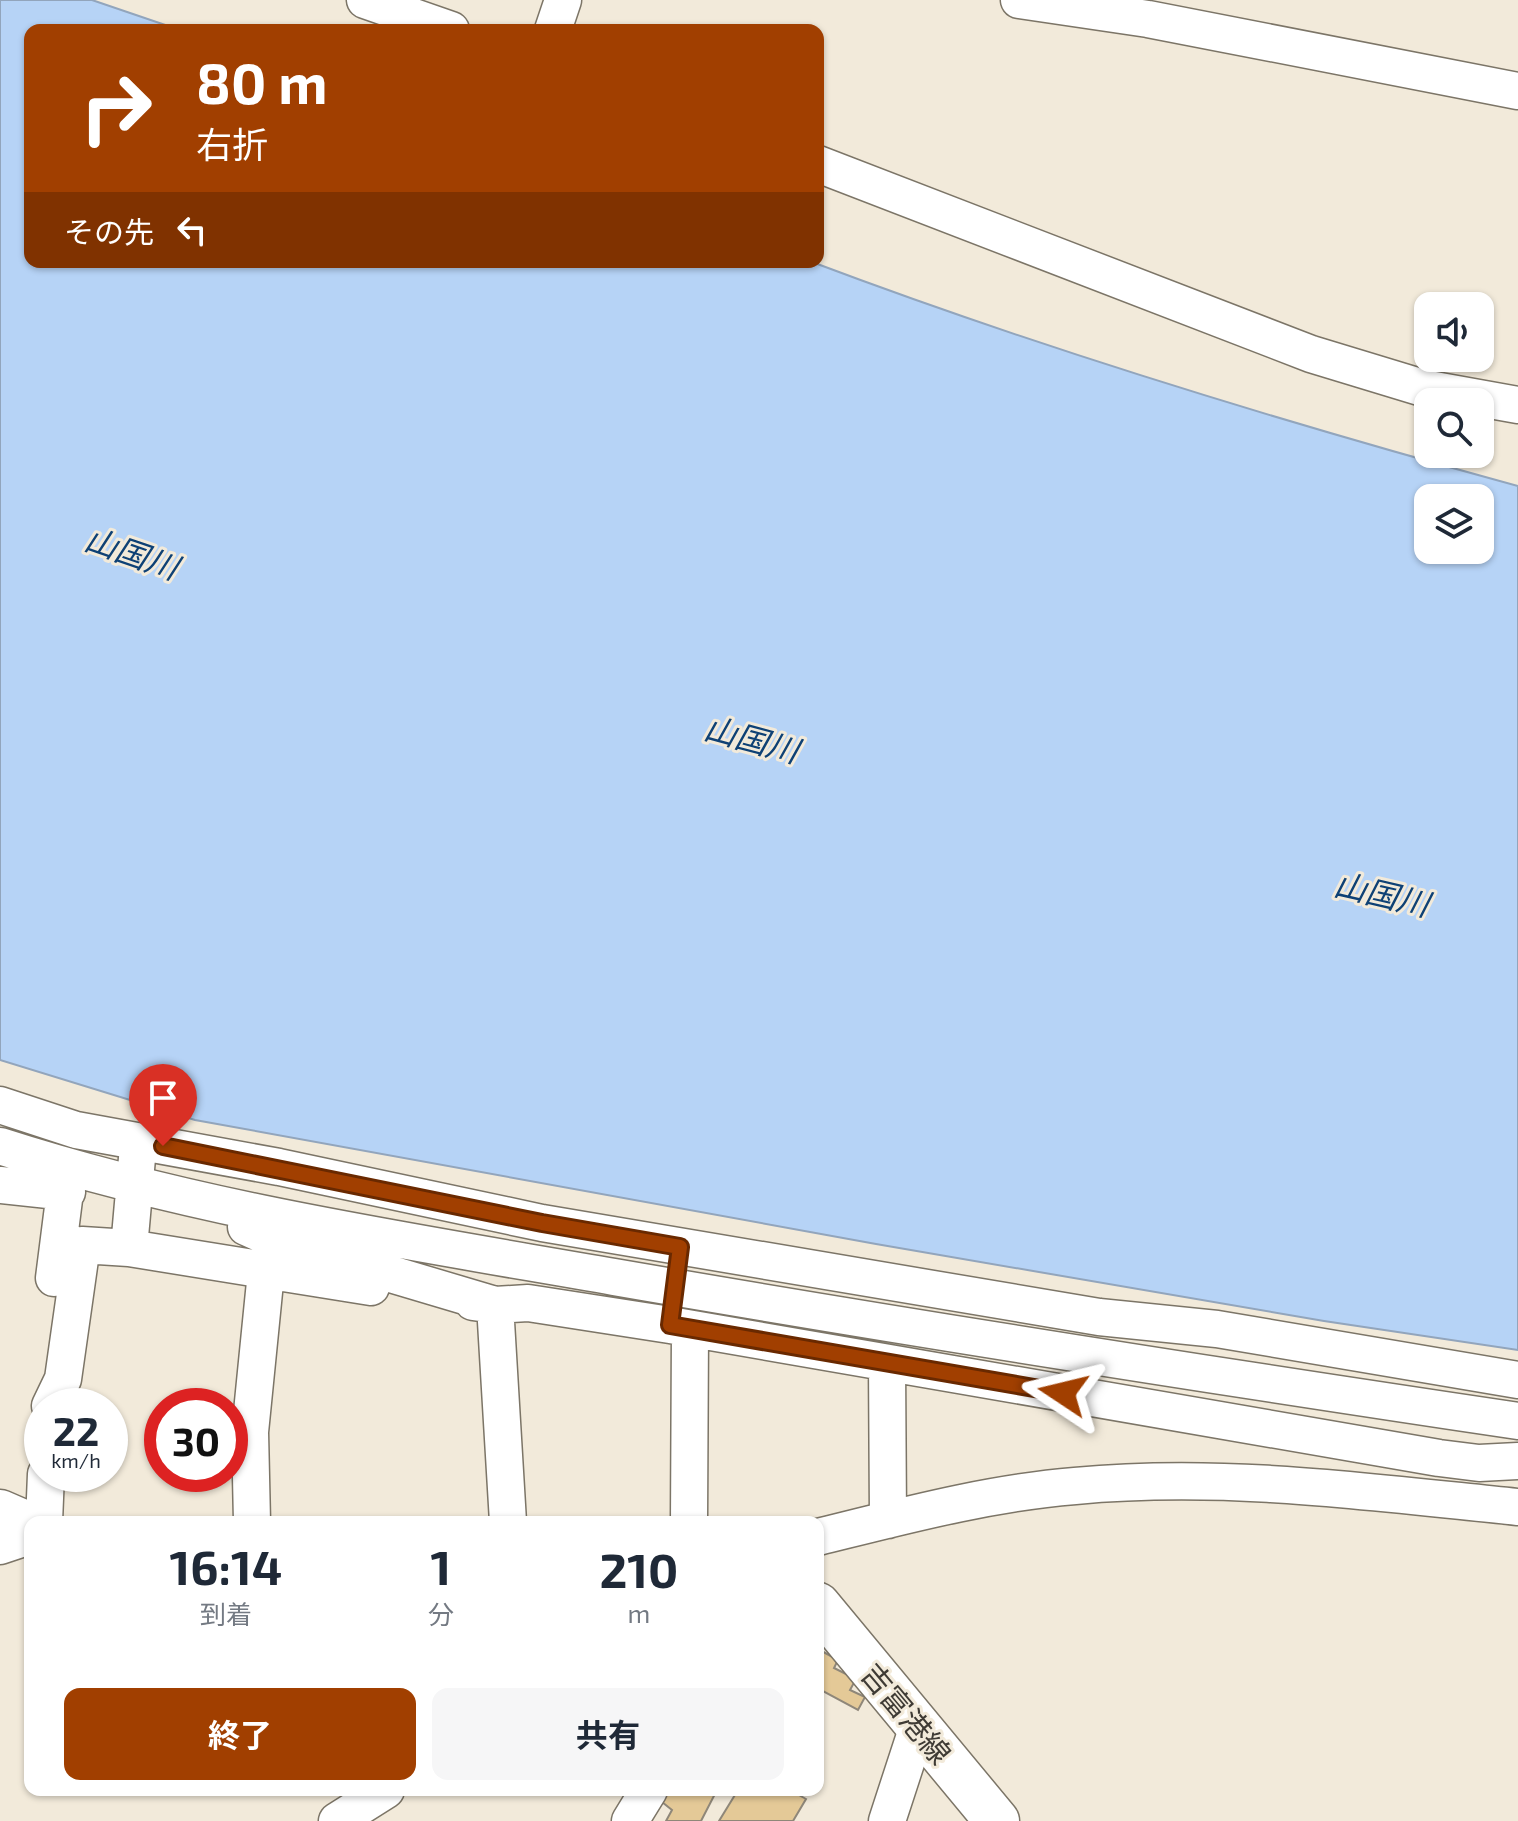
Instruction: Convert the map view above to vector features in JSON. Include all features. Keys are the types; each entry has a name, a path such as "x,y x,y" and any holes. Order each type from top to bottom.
{"main road":[{"path":"0,1512 24,1522"},
{"name":"吉富港線","path":"824,1612 997,1821"}],"street":[{"path":"365,0 434,24"},
{"path":"555,24 563,0"},
{"path":"1019,0 1149,10 1518,91"},
{"path":"824,166 1311,354 1423,388 1518,405"},
{"path":"0,1105 76,1130 279,1167 542,1223 1099,1317 1217,1329 1502,1377 1500,1417"},
{"path":"76,1130 175,1195 273,1239 511,1304"},
{"path":"0,1146 67,1180"},
{"path":"129,1248 136,1167"},
{"path":"0,1185 67,1180 136,1167 345,1230"},
{"path":"44,1388 40,1371 67,1180"},
{"path":"175,1195 345,1230 676,1288 1181,1372 1500,1417"},
{"path":"508,1516 511,1304 536,1263 542,1223"},
{"path":"58,1388 63,1379 82,1245 129,1248 266,1272 680,1327 1401,1452 1479,1463 1518,1461"},
{"path":"680,1247 676,1288 689,1516"},
{"path":"252,1516 250,1432 266,1272"},
{"path":"1096,1356 1099,1317"},
{"path":"1217,1329 1250,1348 1454,1393 1500,1417"},
{"path":"887,1363 888,1520"},
{"path":"1181,1372 1181,1414"},
{"path":"1397,1494 1404,1405"},
{"path":"824,1536 1003,1495 1074,1486 1146,1482 1257,1482 1518,1507"},
{"path":"44,1516 45,1492"},
{"path":"0,1546 24,1538"},
{"path":"887,1821 918,1726"},
{"path":"337,1821 377,1796"},
{"path":"630,1821 645,1796"}],"water":[{"name":"山国川","path":"0,0 92,0 162,24 24,24 24,268 824,266 986,325 1162,382 1414,457 1414,468 1454,468 1518,486 1518,1350 1324,1321 876,1244 195,1120 0,1060"}],"building":[{"path":"824,1652 838,1660 834,1668 856,1679 850,1690 865,1697 858,1710 824,1692"},
{"path":"665,1796 714,1796 701,1821 666,1821 672,1810 662,1802"},
{"path":"734,1796 801,1796 806,1799 793,1821 719,1821"}],"route":[{"path":"163,1146 279,1167 542,1223 680,1247 670,1325 1063,1393"}]}
